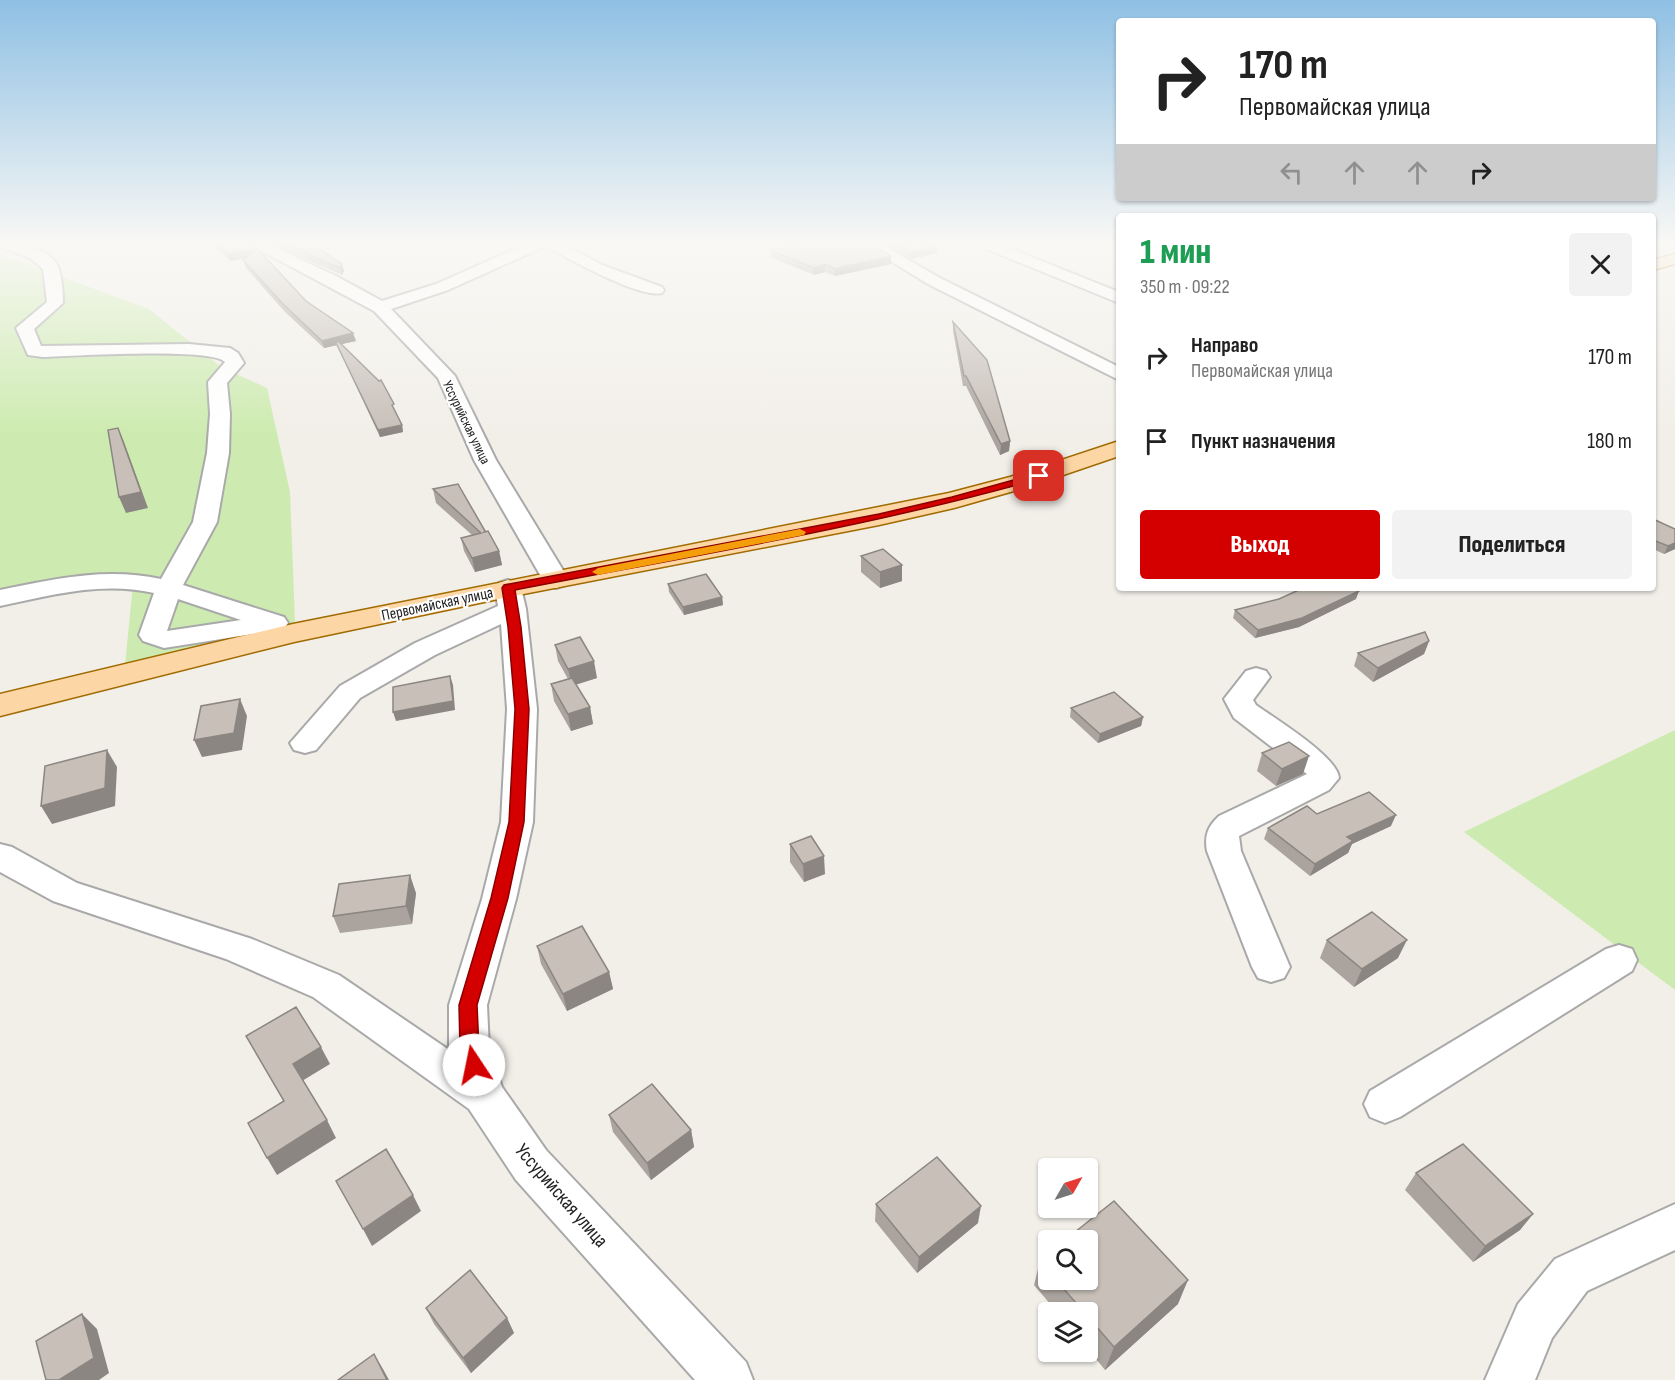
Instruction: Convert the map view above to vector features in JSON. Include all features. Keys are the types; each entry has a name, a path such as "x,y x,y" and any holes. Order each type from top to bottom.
{"main road":[{"name":"Первомайская улица","path":"0,705 284,628 510,599 556,580 879,517 954,500 1019,482 1116,449"}],"street":[{"path":"51,306 25,328 34,351 189,350 224,352 232,357 235,363 217,382 220,414 218,453 205,522 168,590 152,635 164,640 284,628"},
{"path":"985,306 1116,372"},
{"name":"Уссурийская улица","path":"380,307 446,376 485,460 556,580"},
{"path":"0,598 73,584 110,580 132,582 168,590 284,628"},
{"path":"305,743 350,692 510,599"},
{"name":"Уссурийская улица","path":"510,599 522,709 517,822 499,898 468,1005 469,1049 484,1096 531,1165 728,1380"},
{"path":"1256,677 1238,699 1244,711 1314,763 1323,773 1323,778 1318,782 1231,824 1223,830 1220,837 1271,967"},
{"path":"0,856 65,892 238,949 326,986 484,1096"},
{"path":"1385,1104 1619,960"},
{"path":"1510,1380 1535,1321 1571,1275 1675,1226"}],"green space":[{"path":"0,306 142,306 149,309 221,367 267,388 290,492 295,622 125,665 133,584 0,594"},
{"path":"1675,730 1675,990 1464,832"}],"building":[{"path":"286,306 314,306 353,333 322,341"},
{"path":"953,322 987,360 1010,441 1001,444 964,376"},
{"path":"338,341 379,381 381,380 402,425 378,430 336,343"},
{"path":"118,428 141,492 119,497 108,430"},
{"path":"458,484 484,532 488,531 499,551 472,558 461,538 481,533 433,489"},
{"path":"1656,520 1675,529 1675,543 1668,546 1656,541"},
{"path":"883,549 902,565 880,572 861,556"},
{"path":"706,574 722,597 683,607 668,584"},
{"path":"1296,591 1359,591 1302,618 1258,630 1235,610 1279,599"},
{"path":"1425,632 1429,641 1378,668 1358,653"},
{"path":"580,637 594,661 568,669 555,645"},
{"path":"450,676 453,701 393,712 393,687"},
{"path":"572,678 590,707 568,714 551,684"},
{"path":"1114,692 1143,717 1100,734 1071,708"},
{"path":"240,699 234,733 194,740 201,706"},
{"path":"1289,742 1309,756 1282,769 1262,753"},
{"path":"107,750 105,788 41,806 45,766"},
{"path":"1369,792 1396,815 1347,837 1353,841 1315,864 1268,828 1307,806 1317,814"},
{"path":"811,836 824,856 803,864 790,844"},
{"path":"410,875 406,906 333,916 339,884"},
{"path":"1372,912 1407,940 1362,969 1327,940"},
{"path":"582,926 609,972 563,994 537,946"},
{"path":"296,1007 321,1047 293,1064 327,1120 267,1158 248,1123 284,1101 246,1036"},
{"path":"652,1084 691,1130 647,1163 609,1115"},
{"path":"1463,1144 1533,1214 1485,1246 1416,1173"},
{"path":"386,1149 413,1195 363,1229 336,1181"},
{"path":"937,1157 981,1206 919,1257 876,1204"},
{"path":"1114,1201 1188,1280 1114,1347 1098,1329 1098,1302 1075,1302 1065,1290 1098,1290 1098,1230 1078,1230 1093,1218 1098,1218 1098,1214"},
{"path":"470,1270 507,1318 463,1358 426,1308"},
{"path":"82,1314 94,1358 59,1380 46,1380 36,1341"},
{"path":"374,1354 387,1380 338,1380"}],"slow traffic":[{"path":"598,572 800,532"}],"route":[{"path":"474,1065 469,1049 468,1005 499,898 517,822 522,709 513,609 508,588 879,517 954,500 1039,476"}]}
